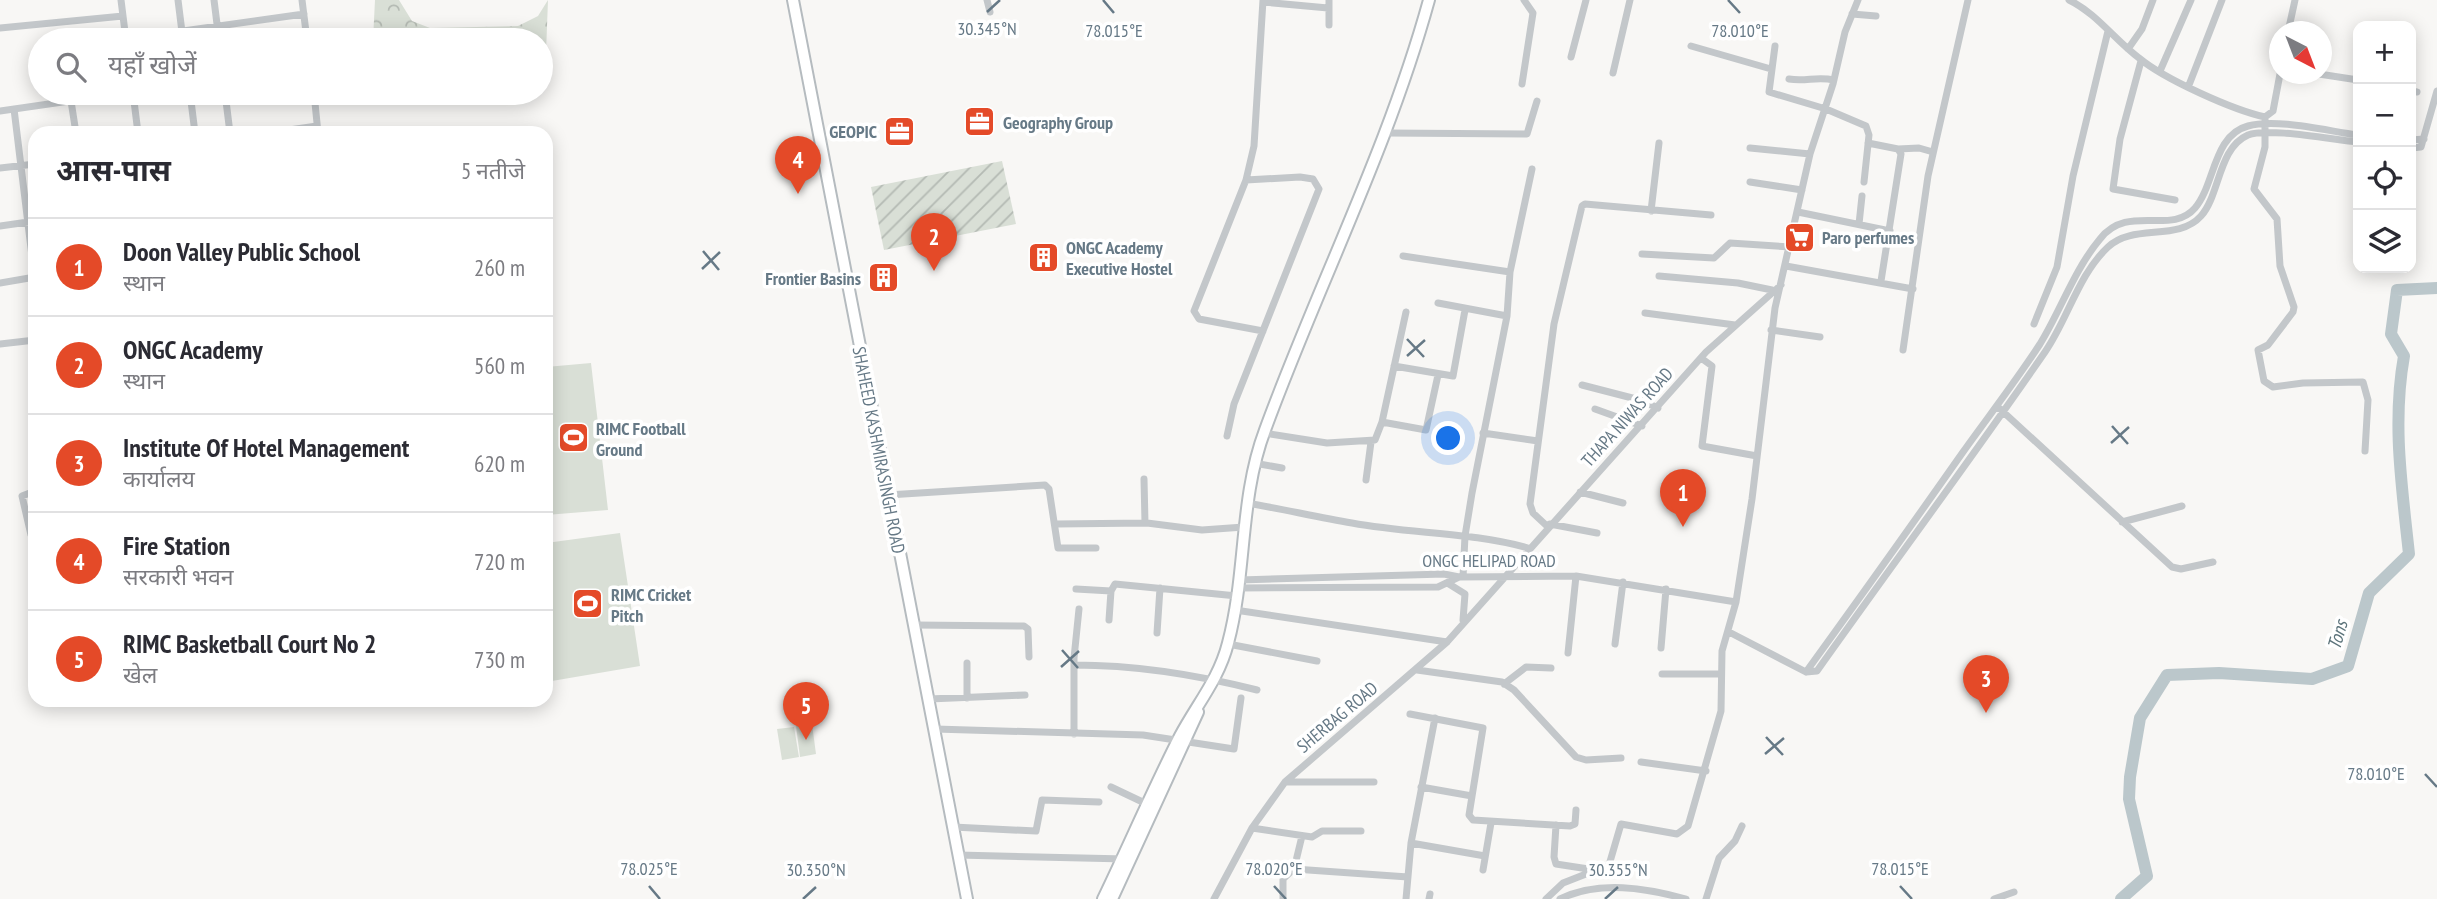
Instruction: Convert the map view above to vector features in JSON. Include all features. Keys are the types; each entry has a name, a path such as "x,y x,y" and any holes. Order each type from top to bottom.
{"street":[{"path":"121,0 125,28"},
{"path":"178,0 182,28"},
{"path":"214,0 217,28"},
{"path":"302,0 306,28"},
{"name":"SHAHEED KASHMIRASINGH ROAD","path":"791,0 967,899"},
{"name":"SHAHEED KASHMIRASINGH ROAD","path":"791,0 835,258 961,899"},
{"path":"987,0 990,12"},
{"path":"1112,899 1191,716 1216,679 1228,643 1239,588 1246,503 1254,463 1386,133 1408,74 1429,0"},
{"path":"1522,84 1533,17 1524,0"},
{"path":"1571,57 1586,0"},
{"path":"1613,73 1630,0"},
{"path":"1546,899 1563,883 1611,864 1621,824 1677,834 1685,830 1706,771 1721,711 1720,674 1735,602 1757,456 1771,330 1810,154 1858,0"},
{"path":"1903,350 1933,152 1968,0"},
{"path":"2068,0 2089,13 2141,61 2189,85 2266,120 2353,134"},
{"path":"2128,49 2142,29 2153,0"},
{"path":"2160,71 2191,0"},
{"path":"2189,85 2222,0"},
{"path":"2290,21 2295,0"},
{"path":"1263,331 1199,319 1194,315 1246,180 1254,146 1263,1 1329,4 1329,25"},
{"path":"200,28 304,14"},
{"path":"1852,14 1877,16"},
{"path":"0,28 123,16"},
{"path":"2034,324 2057,267 2069,195 2108,31"},
{"path":"1691,46 1771,69"},
{"path":"1775,47 1769,93 1825,109 1864,124 1868,131 1864,182"},
{"path":"2141,61 2120,139 2113,189 2175,200"},
{"path":"1789,79 1803,81 1816,76 1834,80"},
{"path":"2332,76 2353,79"},
{"path":"2000,408 2100,238 2112,226 2124,221 2172,220 2186,216 2197,206 2223,147 2233,134 2246,126 2266,120 2273,111 2278,84"},
{"path":"2416,148 2420,148 2424,139 2437,91"},
{"path":"1386,133 1527,134 1537,102"},
{"path":"0,111 42,105"},
{"path":"72,105 75,126"},
{"path":"134,105 137,126"},
{"path":"192,105 194,126"},
{"path":"226,105 229,126"},
{"path":"315,105 318,126"},
{"path":"14,109 28,204"},
{"path":"2266,120 2267,132 2254,189 2277,219 2280,266 2294,307 2268,345 2258,350 2264,380 2273,387 2303,383 2363,382 2368,400 2365,451"},
{"path":"1729,632 1806,672 1817,671 1863,600 1955,470 2048,348 2092,265 2108,247 2128,235 2182,227 2199,218 2239,141 2249,135 2267,132 2353,141"},
{"path":"2416,140 2424,139"},
{"path":"1868,143 1933,152"},
{"path":"1651,211 1658,144"},
{"path":"1751,148 1810,154"},
{"path":"1881,281 1901,168 1902,154 1898,149"},
{"path":"0,168 28,165"},
{"path":"1449,584 1461,577 1465,536 1483,433 1507,316 1510,272 1532,169"},
{"path":"1227,436 1234,404 1319,189 1313,179 1300,177 1246,180"},
{"path":"1750,182 1802,190"},
{"path":"1859,224 1862,195"},
{"path":"1597,533 1549,526 1533,513 1530,504 1555,324 1581,206 1585,204 1711,215"},
{"path":"1798,212 1890,231"},
{"path":"0,226 28,221"},
{"path":"1642,254 1714,258 1730,243 1791,247"},
{"path":"1403,256 1510,272"},
{"path":"1786,266 1881,281 1913,289"},
{"path":"1659,276 1738,283 1772,290"},
{"path":"0,283 28,279"},
{"name":"THAPA NIWAS ROAD","path":"1503,576 1701,358 1772,290 1781,285"},
{"path":"1438,303 1507,316"},
{"path":"1394,366 1438,375 1450,376 1455,373 1465,310"},
{"path":"1366,480 1371,442 1382,422 1406,312"},
{"path":"1645,313 1735,325"},
{"path":"1771,330 1820,337"},
{"path":"0,344 28,341"},
{"path":"1701,358 1712,366 1702,446 1757,456"},
{"path":"1382,422 1426,430 1438,375"},
{"path":"1582,385 1640,400 1658,408"},
{"path":"2000,408 2172,567 2181,569 2213,562"},
{"path":"1595,409 1642,426"},
{"path":"1264,433 1328,443 1371,442"},
{"path":"1483,433 1538,441"},
{"path":"1254,463 1282,468"},
{"path":"1144,480 1145,523"},
{"path":"888,495 1045,485 1049,489 1059,548 1096,548"},
{"path":"1580,492 1623,503"},
{"path":"28,494 22,496 28,522"},
{"path":"1246,503 1306,512 1352,523 1495,539 1528,548"},
{"path":"2122,522 2182,506"},
{"path":"1056,524 1145,523 1194,530 1244,527"},
{"name":"ONGC HELIPAD ROAD","path":"1239,588 1444,574 1461,577 1576,576 1735,602"},
{"name":"SHERBAG ROAD","path":"1214,899 1252,828 1285,782 1447,642 1503,576"},
{"path":"1568,653 1576,576"},
{"path":"1615,644 1623,582"},
{"path":"1109,620 1111,591 1115,583 1160,588 1449,584 1461,588 1465,594 1462,625"},
{"path":"1157,633 1160,588"},
{"path":"1076,589 1111,591"},
{"path":"1661,648 1666,589"},
{"path":"1806,672 1863,600"},
{"path":"1074,734 1074,665 1079,609"},
{"path":"1235,610 1447,642"},
{"path":"915,625 1024,626 1028,629 1028,657"},
{"path":"1228,643 1317,661"},
{"path":"967,663 967,698"},
{"path":"1074,665 1117,666 1216,679 1257,690"},
{"path":"1504,684 1527,667 1551,668"},
{"path":"1417,670 1504,684 1514,690 1568,752 1586,760 1621,758"},
{"path":"1662,674 1720,674"},
{"path":"929,699 1025,695"},
{"path":"935,729 1183,739 1234,749 1241,698"},
{"path":"1410,715 1483,728 1471,818 1491,823 1573,825 1576,810"},
{"path":"1406,899 1411,843 1435,718"},
{"path":"1641,762 1706,771"},
{"path":"1285,782 1374,782"},
{"path":"1111,787 1151,806"},
{"path":"1420,787 1472,796"},
{"path":"953,827 1036,831 1042,800 1099,802"},
{"path":"1483,870 1491,823"},
{"path":"1556,825 1556,864 1595,870"},
{"path":"1706,899 1719,858 1735,841 1742,826"},
{"path":"1252,828 1312,837 1322,831 1361,831"},
{"path":"1283,899 1283,879 1294,869 1301,836"},
{"path":"1411,843 1485,856"},
{"path":"958,855 1127,859"},
{"path":"1103,899 1127,859"},
{"path":"1294,869 1408,877"},
{"path":"1560,899 1590,888 1614,887 1686,899"},
{"path":"1994,899 2014,891"}],"green space":[{"path":"375,0 399,0 412,21 430,28 374,28"},
{"path":"548,0 547,28 430,28 518,26 538,16"},
{"path":"1002,161 1016,224 884,250 871,187"},
{"name":"RIMC Football Ground","path":"591,363 608,510 553,514 553,366"},
{"path":"1675,477 1691,479 1687,509 1671,507"},
{"name":"RIMC Cricket Pitch","path":"620,533 640,666 553,681 553,542"},
{"path":"812,724 816,754 800,757 796,726"},
{"path":"794,727 799,757 782,760 777,729"}],"waterway":[{"name":"Tons","path":"2121,899 2147,876 2129,799 2130,777 2140,718 2167,675 2219,673 2312,679 2348,666 2369,593 2409,554 2398,430 2404,356 2391,334 2397,290 2437,288"}],"place":[{"name":"Geography Group","path":"980,122"},
{"name":"GEOPIC","path":"900,131"},
{"name":"Fire Station","path":"798,194"},
{"name":"Paro perfumes","path":"1799,237"},
{"name":"ONGC Academy Executive Hostel","path":"1043,257"},
{"name":"ONGC Academy","path":"934,271"},
{"name":"Frontier Basins","path":"884,278"},
{"name":"RIMC Football Ground","path":"573,438"},
{"name":"Doon Valley Public School","path":"1683,527"},
{"name":"RIMC Cricket Pitch","path":"588,604"},
{"name":"Institute Of Hotel Management","path":"1986,713"},
{"name":"RIMC Basketball Court No 2","path":"806,740"}]}
